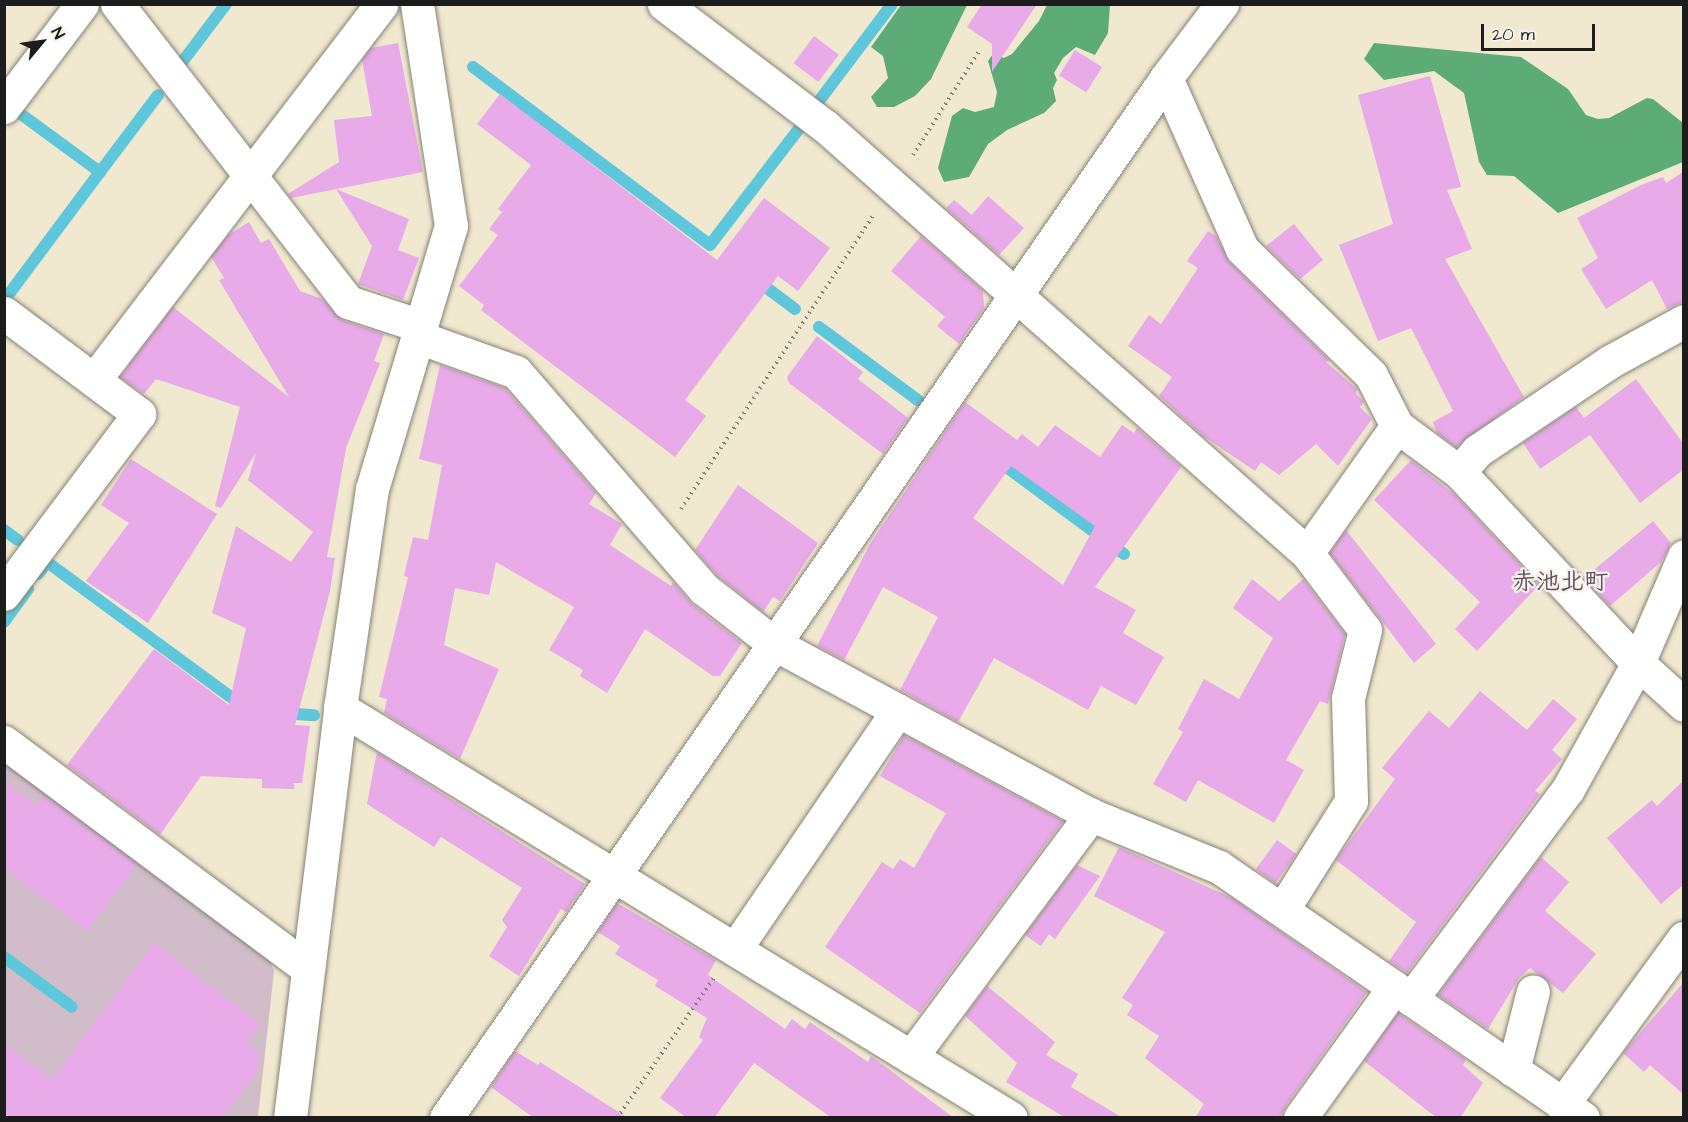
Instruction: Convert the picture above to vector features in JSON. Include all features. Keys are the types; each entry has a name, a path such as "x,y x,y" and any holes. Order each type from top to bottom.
{"street":[{"path":"4,107 82,4"},
{"path":"117,4 348,302 516,372 704,589 773,643 1090,815 1219,867 1573,1111 1683,938"},
{"path":"94,380 381,4"},
{"path":"290,1118 340,708 372,489 452,226 417,4"},
{"path":"664,4 825,126 1306,552 1365,630 1348,698 1351,801 1283,909"},
{"path":"446,1118 773,643 1216,7"},
{"path":"1166,78 1242,249 1371,375 1397,426 1459,472 1638,663 1683,705"},
{"path":"4,314 139,414 4,594"},
{"path":"1459,472 1477,451 1611,361 1683,321"},
{"path":"1306,552 1397,426"},
{"path":"1300,1118 1568,789 1638,663 1683,556"},
{"path":"340,708 1011,1118"},
{"path":"735,949 898,710"},
{"path":"4,742 308,968"},
{"path":"911,1057 1090,815"},
{"path":"1513,1070 1533,991"}],"path":[{"path":"661,540 980,50"},
{"path":"617,1118 735,949"}],"shaded area":[{"path":"4,757 266,951 274,971 258,1117 5,1117"}],"green space":[{"path":"901,5 967,5 931,79 915,96 894,107 877,107 871,97 888,78 883,56 871,47"},
{"path":"1047,5 1110,5 1108,33 1095,55 1076,47 1063,58 1054,73 1057,80 1053,88 1056,101 1044,113 1007,130 988,144 969,177 944,182 938,168 952,116 963,108 975,112 994,107 997,92 988,61 993,54 1004,58 1012,54 1039,21"},
{"path":"1374,43 1521,57 1568,89 1586,115 1598,119 1609,118 1647,98 1653,99 1683,123 1683,162 1558,213 1514,176 1487,175 1479,162 1464,93 1434,71 1384,80 1364,59"}],"building":[{"path":"982,4 1037,4 992,72 992,44 967,27"},
{"path":"814,36 839,55 818,82 794,63"},
{"path":"398,43 423,172 291,198 288,194 339,162 334,120 372,116 362,59 371,48"},
{"path":"1075,50 1102,67 1086,92 1059,75"},
{"path":"1430,76 1461,187 1447,190 1472,249 1445,259 1524,397 1456,447 1437,433 1433,422 1453,411 1411,328 1378,341 1339,245 1393,224 1358,95"},
{"path":"500,94 717,260 764,198 830,248 798,291 778,276 685,400 706,416 675,457 481,310 484,305 459,286 498,235 489,229 502,212 498,209 531,165 477,124"},
{"path":"1683,172 1683,302 1667,309 1652,280 1606,309 1581,269 1598,258 1577,218 1641,185 1663,177 1666,183"},
{"path":"336,189 409,219 398,250 419,258 403,300 358,284 372,246"},
{"path":"988,196 1024,228 999,255 946,208 954,200 972,215"},
{"path":"249,222 261,243 269,239 300,291 322,299 342,320 384,334 374,361 380,363 346,448 327,557 335,558 330,591 295,725 310,726 302,783 294,783 294,789 262,788 262,779 201,776 160,835 67,765 154,649 229,705 246,628 212,613 236,526 291,562 313,532 248,480 256,453 221,508 215,506 240,407 156,379 144,394 120,377 173,307 289,397 219,280 224,278 211,257 228,235"},
{"path":"1294,224 1323,260 1300,279 1266,246"},
{"path":"1208,231 1216,236 1229,262 1330,361 1326,362 1357,389 1356,394 1364,402 1360,407 1372,419 1338,466 1316,444 1279,475 1261,462 1255,471 1203,436 1159,396 1172,377 1128,346 1149,315 1161,324 1198,268 1187,261"},
{"path":"921,236 983,291 984,308 959,344 937,326 945,317 891,271"},
{"path":"817,336 863,372 858,379 908,418 883,454 789,383 787,377"},
{"path":"440,365 505,388 596,493 589,504 622,524 610,545 671,586 673,582 692,604 742,643 720,676 713,676 645,629 607,693 580,676 583,670 549,650 574,607 496,562 489,595 455,588 444,645 499,669 460,759 384,713 387,699 379,697 408,577 404,576 413,537 428,540 442,465 419,459"},
{"path":"1636,379 1683,443 1683,470 1640,503 1590,435 1540,469 1523,443 1576,407 1584,418"},
{"path":"965,402 1017,440 1022,434 1038,447 1055,425 1100,457 1122,425 1134,433 1137,428 1181,467 1095,587 1136,610 1123,633 1164,657 1136,705 1101,686 1088,710 994,658 958,722 900,690 938,617 883,587 844,660 817,646 870,544","holes":["1011,466 1095,526 1063,585 973,518"]},
{"path":"131,459 217,514 148,623 86,581 129,523 101,505"},
{"path":"1411,460 1455,495 1539,585 1477,651 1455,629 1480,602 1374,500"},
{"path":"738,485 818,543 780,601 773,597 763,612 717,575 695,550"},
{"path":"1653,521 1671,543 1661,562 1610,606 1584,578"},
{"path":"1346,530 1436,644 1414,663 1330,553"},
{"path":"1252,579 1279,601 1303,579 1345,634 1328,704 1320,701 1286,760 1304,770 1274,823 1198,780 1186,802 1153,784 1183,732 1178,729 1204,679 1239,699 1273,638 1233,608"},
{"path":"1480,691 1527,730 1553,699 1577,719 1552,750 1562,759 1535,791 1540,794 1407,973 1389,961 1416,922 1336,860 1395,779 1382,768 1429,711 1449,728"},
{"path":"904,735 1063,821 920,1013 825,947 882,862 893,869 900,859 914,868 946,813 880,776"},
{"path":"377,752 585,884 566,912 561,909 519,976 489,956 507,927 502,920 522,888 441,837 434,847 367,804"},
{"path":"4,781 37,806 44,795 137,865 87,931 4,868"},
{"path":"1683,781 1683,885 1661,904 1607,838 1652,800 1657,806"},
{"path":"1277,840 1296,854 1275,883 1256,869"},
{"path":"1119,847 1232,898 1367,992 1285,1107 1281,1118 1195,1118 1204,1104 1145,1058 1159,1036 1127,1015 1133,1005 1122,998 1165,932 1094,896"},
{"path":"1541,857 1569,882 1545,911 1596,954 1563,993 1530,968 1519,978 1488,1029 1438,995"},
{"path":"1077,865 1100,876 1055,939 1049,934 1041,946 1025,935"},
{"path":"617,903 716,960 708,975 785,1029 792,1019 805,1029 810,1022 868,1062 871,1056 954,1118 832,1118 754,1063 714,1118 687,1118 660,1098 703,1040 699,1037 707,1018 655,986 658,980 615,954 620,946 598,932"},
{"path":"154,943 260,1024 246,1043 258,1052 258,1070 221,1118 4,1118 4,1043 52,1079"},
{"path":"1683,983 1683,1094 1650,1065 1644,1072 1623,1053"},
{"path":"987,986 1055,1042 1046,1055 1078,1074 1071,1087 1123,1118 1066,1118 1006,1082 1017,1063 965,1016"},
{"path":"1398,1013 1466,1060 1463,1065 1483,1083 1460,1118 1437,1118 1364,1061"},
{"path":"515,1051 538,1065 540,1062 628,1118 534,1118 491,1087"}],"waterway":[{"path":"180,65 226,4"},
{"path":"819,101 892,4"},
{"path":"473,67 710,245 798,130"},
{"path":"18,112 100,172 158,95"},
{"path":"6,298 100,172"},
{"path":"755,279 795,309"},
{"path":"819,327 919,401"},
{"path":"997,460 1124,554"},
{"path":"4,530 18,540"},
{"path":"38,574 47,562 243,706"},
{"path":"4,622 28,589"},
{"path":"282,713 314,715"},
{"path":"4,957 72,1007"}],"district":[{"name":"赤池北町","path":"1560,583"}]}
